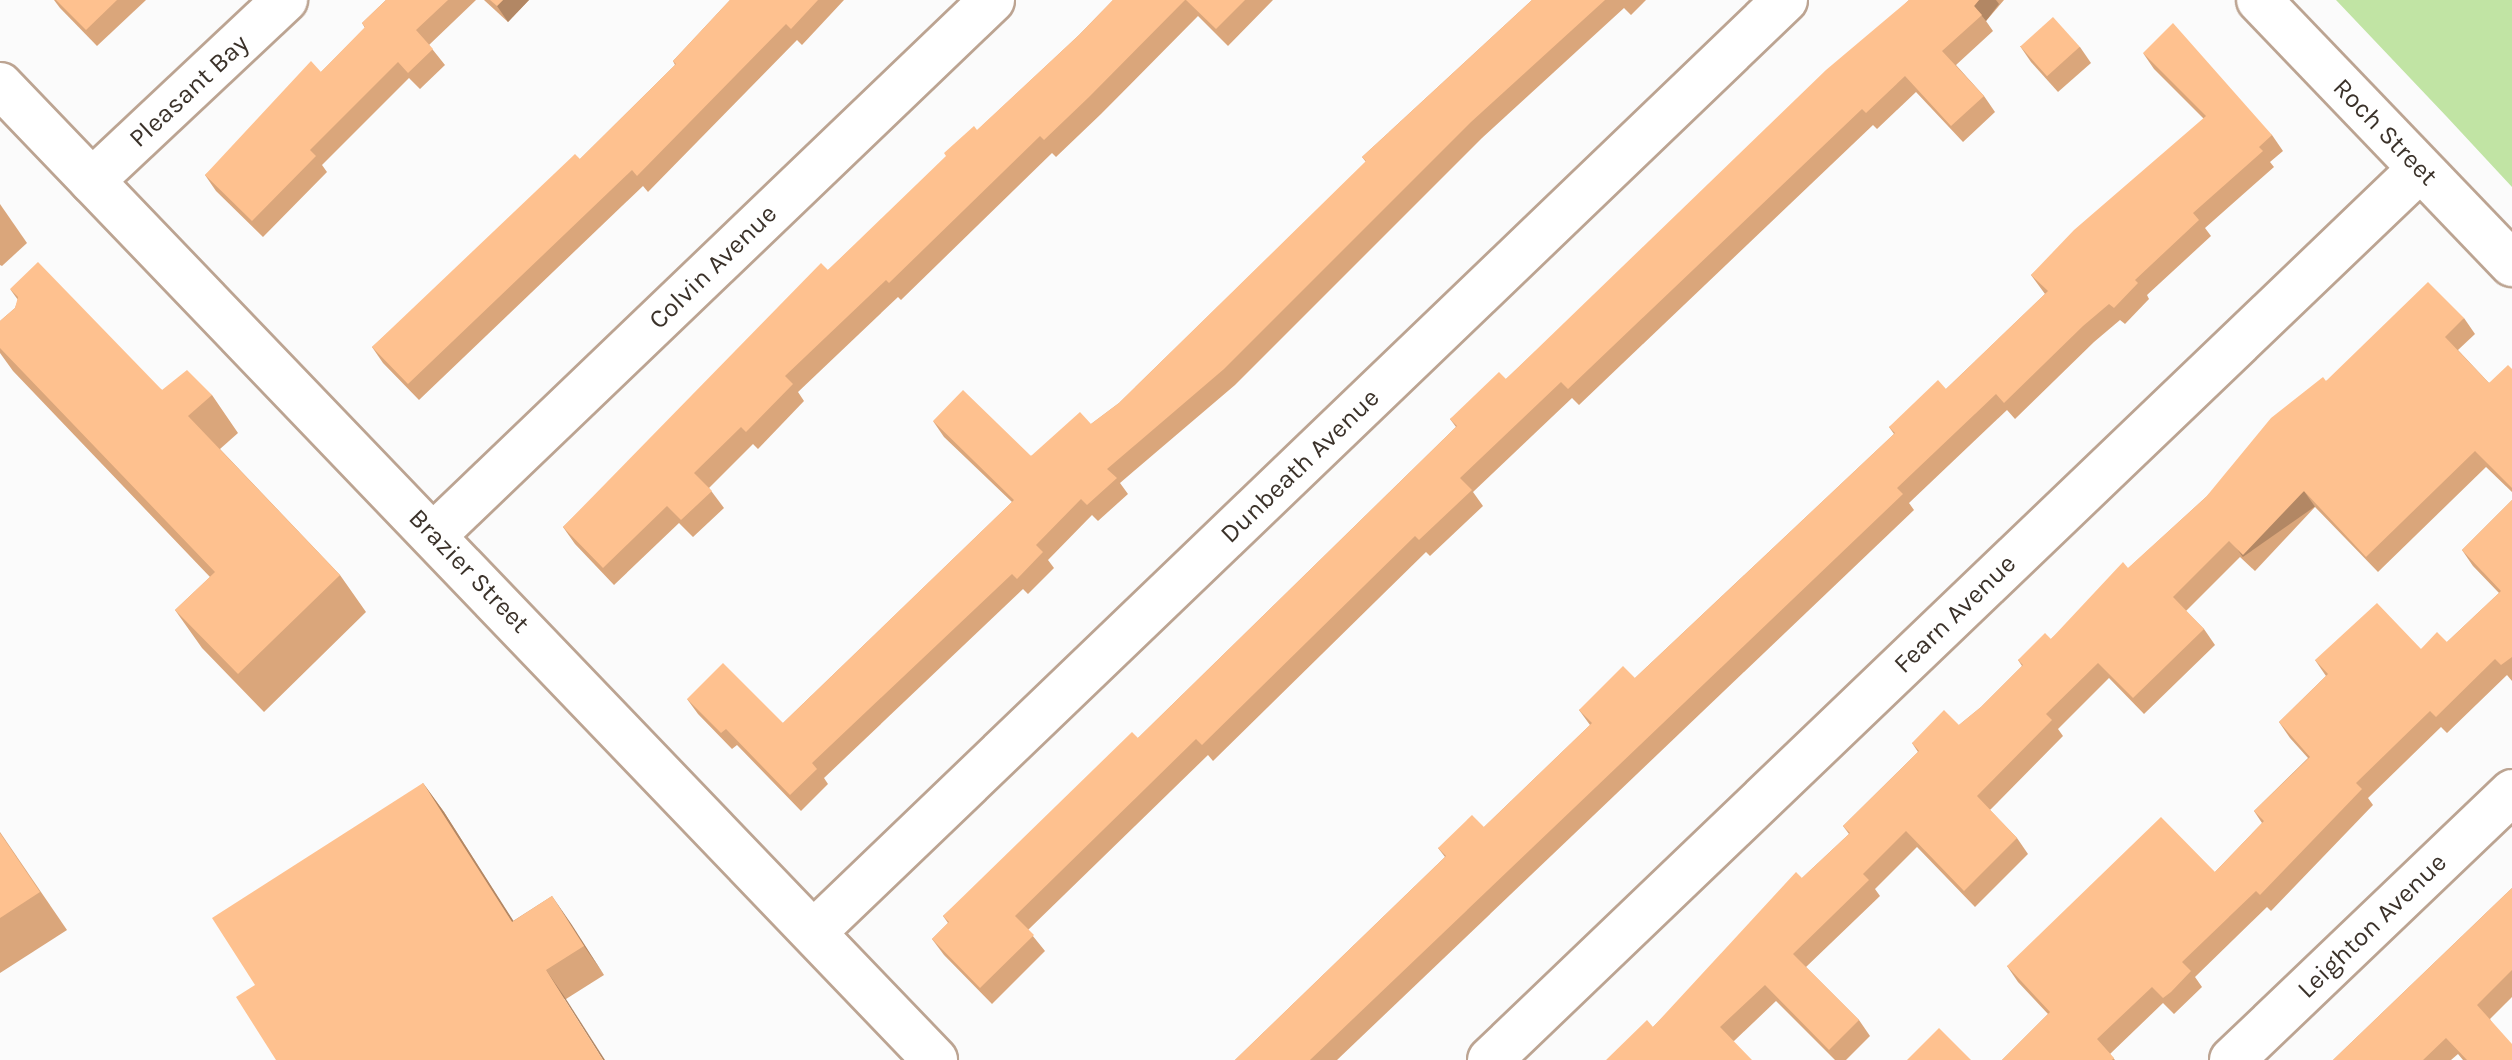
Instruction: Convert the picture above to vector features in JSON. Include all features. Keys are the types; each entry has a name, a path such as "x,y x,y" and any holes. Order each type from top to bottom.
{"street":[{"name":"Pleasant Bay","path":"92,181 285,0"},
{"name":"Colvin Avenue","path":"434,535 992,0"},
{"name":"Dunbeath Avenue","path":"814,932 1785,0"},
{"name":"Roch Street","path":"2259,0 2512,264"},
{"name":"Brazier Street","path":"0,85 935,1060"},
{"name":"Fearn Avenue","path":"1490,1060 2420,169"},
{"name":"Leighton Avenue","path":"2232,1060 2512,792"}],"green space":[{"path":"2336,0 2512,0 2512,187 2447,117"}],"building":[{"path":"56,0 117,0 86,30"},
{"path":"386,0 448,0 416,30 433,49 408,73 398,62 310,150 316,156 252,221 205,175 311,61 321,72 365,27 362,23"},
{"path":"730,0 818,0 791,29 786,24 637,176 632,170 408,384 372,347 575,154 580,159 676,64 673,61"},
{"path":"1113,0 1185,0 1044,140 1040,136 889,283 886,280 785,376 793,384 746,432 741,427 694,473 712,491 681,520 667,506 603,568 563,527 821,263 828,270 946,156 944,153 974,126 977,130"},
{"path":"1186,0 1245,0 1216,29"},
{"path":"1532,0 1605,0 1471,122 1224,369 1107,469 1117,478 1087,505 1081,499 1036,545 1043,552 1017,579 1012,574 812,763 817,769 790,795 726,729 721,733 687,699 723,663 783,723 1014,500 933,421 963,390 1031,456 1080,412 1091,424 1119,403 1366,161 1362,157"},
{"path":"1909,0 1979,0 1974,6 1982,15 1942,51 1984,96 1951,126 1905,76 1866,113 1862,109 1568,389 1561,382 1460,478 1472,490 1419,540 1415,536 1202,745 1196,739 1015,916 1034,935 980,988 932,939 949,922 943,916 1132,732 1138,738 1457,426 1450,419 1499,372 1506,379 1826,70"},
{"path":"2053,17 2080,47 2047,76 2020,46"},
{"path":"2173,23 2272,135 2259,147 2263,151 2193,213 2199,220 2135,280 2138,283 2114,308 2109,304 2083,326 2004,403 1996,394 1897,488 1903,494 1310,1060 1235,1060 1446,856 1438,848 1472,815 1484,827 1592,723 1579,710 1623,666 1635,678 1895,433 1889,427 1938,380 1946,389 2048,291 2031,275 2074,230 2206,116 2143,53"},
{"path":"38,262 162,390 187,370 212,395 188,416 340,575 238,674 175,610 215,572 0,348 0,321 15,308 18,297 10,289"},
{"path":"2428,282 2464,318 2445,337 2489,383 2508,365 2512,369 2512,488 2475,451 2366,557 2304,491 2243,555 2229,541 2173,597 2204,629 2133,698 2098,663 2046,714 2052,720 1977,796 2017,838 1964,891 1906,831 1863,874 1869,880 1793,954 1859,1020 1829,1050 1765,985 1720,1027 1752,1060 1606,1060 1647,1020 1653,1027 1796,872 1802,878 1850,833 1843,826 1919,751 1912,743 1944,710 1959,725 1981,707 2023,665 2018,660 2045,633 2051,639 2123,562 2128,568 2206,497 2271,418 2323,377 2326,381"},
{"path":"2512,500 2512,657 2501,665 2495,659 2436,717 2430,711 2356,783 2362,789 2260,895 2256,891 2182,962 2191,971 2171,992 2163,998 2152,987 2097,1039 2114,1058 2112,1060 2002,1060 2050,1012 2007,966 2161,817 2215,872 2264,821 2254,811 2310,757 2279,722 2328,674 2315,660 2377,603 2421,649 2437,632 2447,642 2501,591 2462,550"},
{"path":"423,783 512,922 552,896 584,946 546,970 603,1060 276,1060 236,997 255,985 212,918"},
{"path":"0,833 40,892 0,918"},
{"path":"2512,888 2512,970 2477,1005 2512,1044 2512,1060 2467,1060 2446,1038 2423,1060 2333,1060"},
{"path":"1939,1028 1971,1060 1907,1060"}]}
